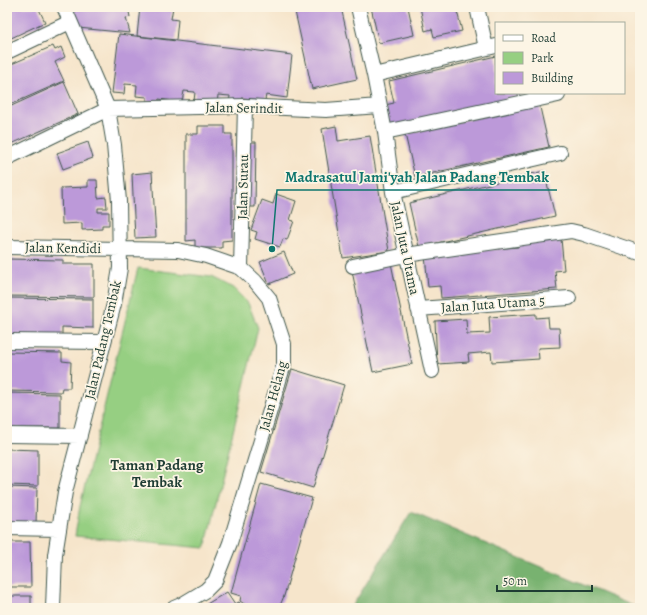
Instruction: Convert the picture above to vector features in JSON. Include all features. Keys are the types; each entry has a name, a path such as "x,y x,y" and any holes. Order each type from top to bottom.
{"street":[{"name":"Jalan Padang Tembak","path":"53,608 55,555 65,492 114,304 120,268 120,201 114,145 108,109 64,7"},
{"name":"Jalan Juta Utama","path":"358,7 374,75 385,132 393,192 432,371"},
{"path":"374,75 491,47 477,7"},
{"path":"7,52 70,22"},
{"path":"385,132 558,94"},
{"name":"Jalan Serindit","path":"108,109 245,106 326,110 379,106"},
{"name":"Jalan Surau","path":"241,268 245,106"},
{"path":"7,158 108,109"},
{"path":"393,192 560,153"},
{"path":"353,266 406,255 577,232 640,253"},
{"name":"Jalan Kendidi","path":"7,247 120,249"},
{"name":"Jalan Helang","path":"120,249 178,250 206,256 241,268 270,298 284,344 284,364 230,543 215,581 206,590 174,608"},
{"name":"Jalan Juta Utama 5","path":"418,309 569,298"},
{"path":"7,341 103,342"},
{"path":"7,435 80,436"},
{"path":"7,528 59,528"}],"green space":[{"path":"138,268 211,277 233,288 248,303 258,328 205,548 75,536 80,506"},
{"path":"411,512 638,608 351,608"}],"building":[{"path":"7,7 38,7 45,22 7,40"},
{"path":"73,7 128,7 130,17 126,18 130,33 78,28"},
{"path":"140,7 173,7 171,19 178,20 176,40 137,36"},
{"path":"294,7 341,7 357,79 312,89"},
{"path":"371,7 408,7 414,35 379,43"},
{"path":"420,7 456,7 462,31 434,37 432,29 425,31"},
{"path":"119,34 292,55 287,98 266,95 265,100 242,98 241,104 229,103 230,96 218,95 217,104 194,101 195,92 184,91 182,102 159,99 158,102 147,101 147,97 136,96 137,85 125,84 124,94 112,93"},
{"path":"53,46 55,50 61,47 65,57 55,62 64,81 7,106 7,66"},
{"path":"495,56 495,94 530,94 390,127 385,105 394,103 389,81"},
{"path":"64,82 78,114 7,146 7,108"},
{"path":"539,103 549,147 415,177 405,134"},
{"path":"198,126 225,126 225,134 232,134 232,240 222,241 222,248 195,248 195,240 186,241 186,134 198,134"},
{"path":"336,126 338,141 370,136 389,251 343,258 322,129"},
{"path":"88,142 93,158 63,169 57,153"},
{"path":"244,142 256,142 255,207 244,207"},
{"path":"544,171 555,216 419,247 409,203"},
{"path":"152,172 156,237 135,238 132,174"},
{"path":"88,180 97,180 98,198 106,197 107,208 98,208 98,212 109,212 109,225 102,225 102,229 82,230 82,223 62,224 61,188 88,187"},
{"path":"276,194 296,201 290,220 294,221 287,240 283,239 280,247 255,239 257,232 251,230 262,200 273,204"},
{"path":"561,239 564,270 555,271 557,289 441,298 440,286 428,287 425,255 518,247 518,242"},
{"path":"284,252 293,274 269,284 260,262"},
{"path":"7,259 63,260 63,264 94,264 94,297 7,296"},
{"path":"391,263 412,364 373,372 352,271"},
{"path":"7,298 93,299 93,328 62,327 62,336 7,335"},
{"path":"536,314 536,318 548,317 549,328 559,328 560,347 538,348 539,359 492,362 491,352 468,354 469,362 437,364 435,321 466,319 467,334 490,333 489,317"},
{"path":"7,352 62,353 62,361 71,362 70,388 62,388 61,392 7,391"},
{"path":"292,369 344,385 313,488 261,472"},
{"path":"7,393 60,394 60,428 7,428"},
{"path":"7,449 38,450 38,486 7,485"},
{"path":"261,484 312,498 284,596 279,608 250,608 240,601 241,596 231,593"},
{"path":"7,487 37,488 36,523 7,522"},
{"path":"7,542 30,542 31,587 7,587"},
{"path":"227,592 235,604 239,602 242,608 200,608"},
{"path":"7,596 31,596 31,608 7,608"}],"place":[{"name":"Madrasatul Jami'yah Jalan Padang Tembak","path":"272,249"}],"district":[{"name":"Taman Padang Tembak","path":"157,474"}]}
